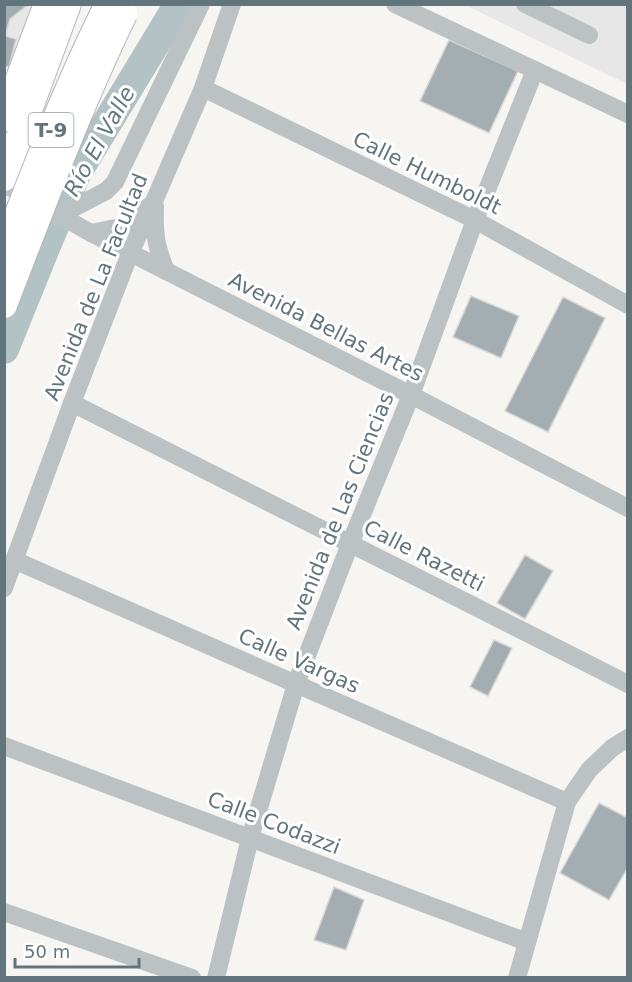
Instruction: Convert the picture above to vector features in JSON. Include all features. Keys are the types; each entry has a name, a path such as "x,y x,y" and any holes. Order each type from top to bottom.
{"highway":[{"path":"4,118 47,4"},
{"name":"T-9","path":"4,178 68,4"},
{"name":"T-9","path":"4,250 35,168 79,64 108,4"},
{"name":"T-9","path":"4,305 55,171 99,67 130,4"}],"street":[{"path":"60,215 106,191 116,182 201,4"},
{"name":"Avenida de La Facultad","path":"4,588 130,253 203,88 232,4"},
{"path":"395,4 627,114"},
{"path":"525,4 589,35"},
{"name":"Avenida de Las Ciencias","path":"216,978 250,838 296,684 411,395 475,220 535,70"},
{"name":"Calle Humboldt","path":"203,88 475,220 627,305"},
{"name":"Avenida Bellas Artes","path":"4,184 91,233 411,395 627,508"},
{"path":"91,233 125,226 155,199"},
{"path":"155,199 155,237 166,271"},
{"name":"Calle Razetti","path":"72,403 627,684"},
{"name":"Calle Vargas","path":"14,560 567,802"},
{"path":"517,978 567,802 589,770 612,748 627,738"},
{"name":"Calle Codazzi","path":"4,746 527,942"},
{"path":"4,912 192,978"}],"shaded area":[{"path":"5,5 71,5 5,61"},
{"path":"465,5 627,5 627,84"}],"building":[{"path":"29,4 10,19 5,36 16,39 9,67 4,66 4,6"},
{"path":"449,40 518,71 489,133 420,101"},
{"path":"471,296 519,316 501,358 453,337"},
{"path":"563,297 605,318 548,432 505,411"},
{"path":"525,555 553,571 525,619 497,603"},
{"path":"494,640 512,648 488,696 470,687"},
{"path":"599,803 628,818 628,867 609,900 560,873"},
{"path":"334,887 364,900 346,950 314,940"}],"waterway":[{"name":"Río El Valle","path":"4,349 76,174 179,4"}]}
